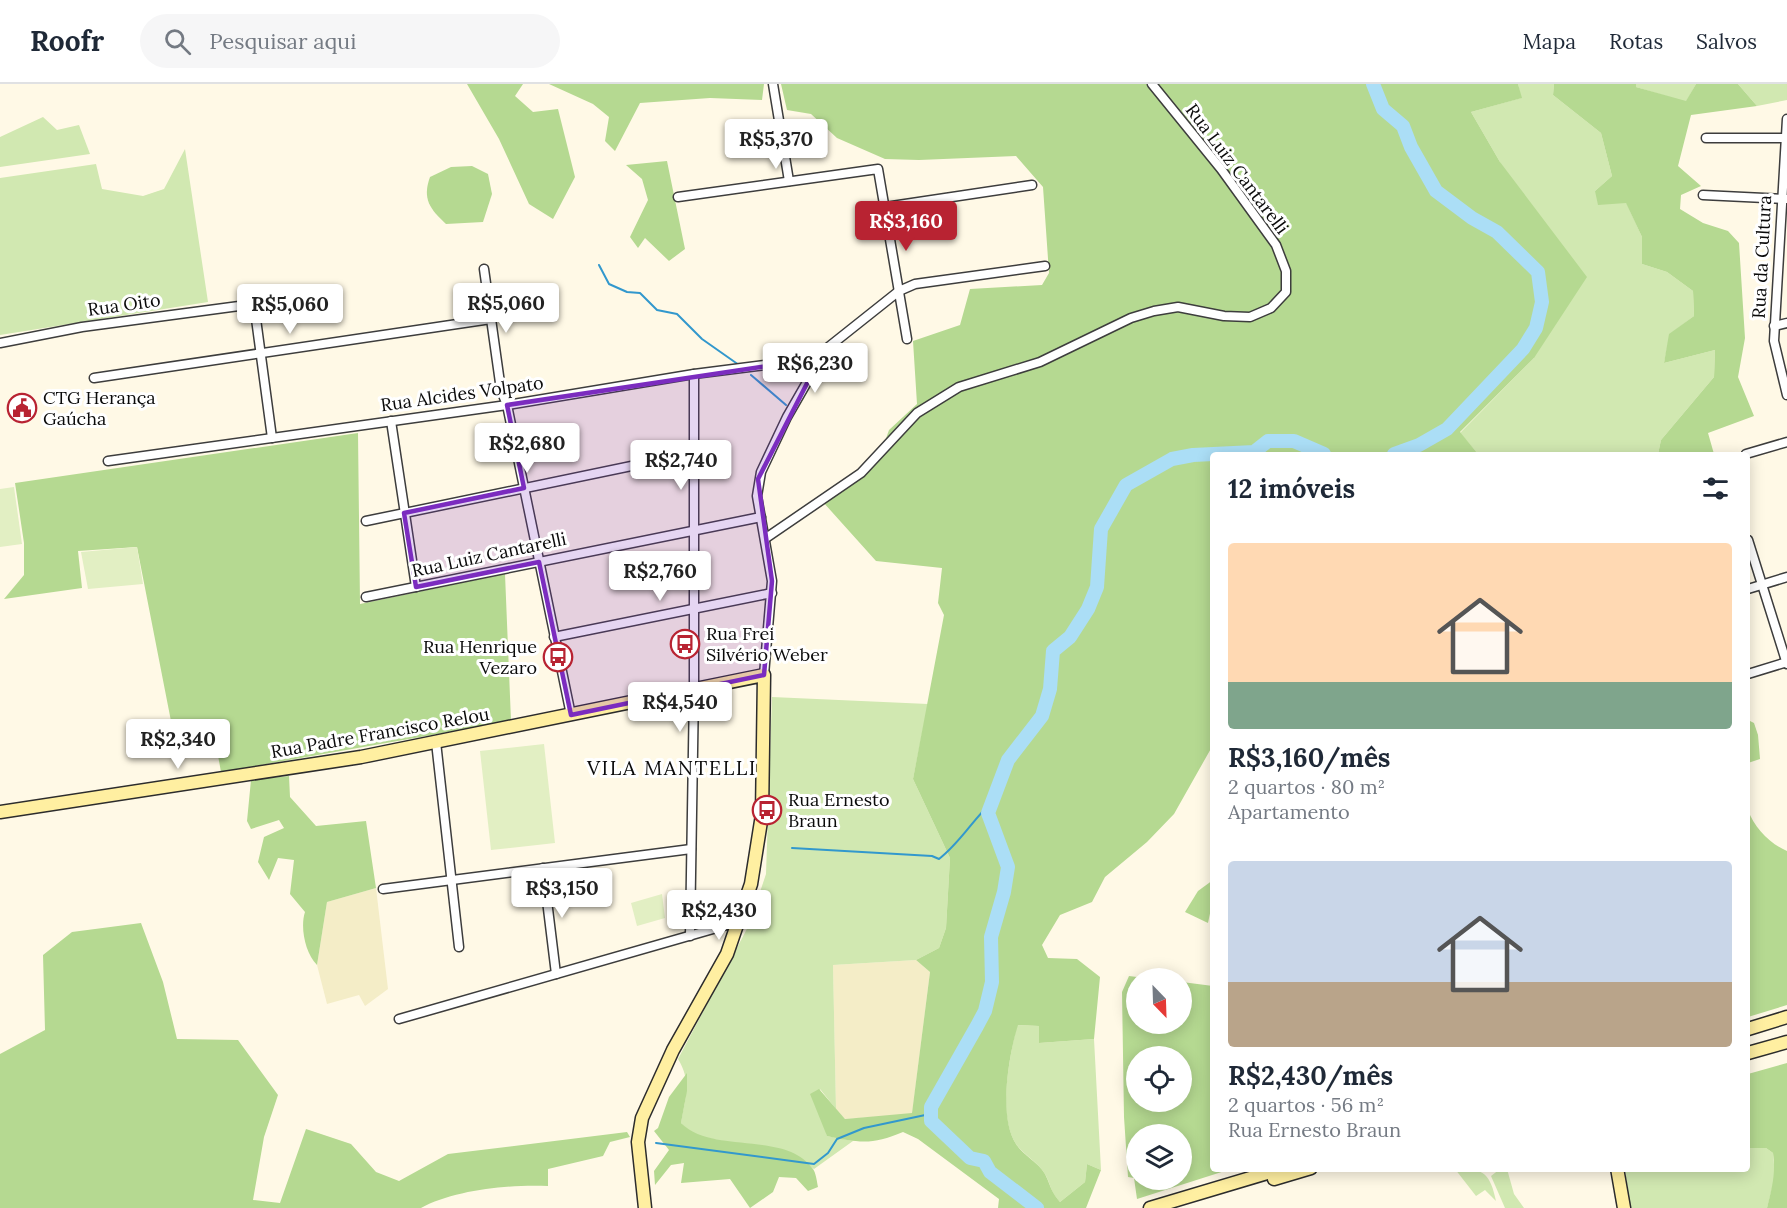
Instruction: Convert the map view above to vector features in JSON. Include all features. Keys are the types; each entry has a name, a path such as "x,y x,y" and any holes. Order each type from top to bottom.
{"street":[{"path":"773,84 789,182"},
{"name":"Rua Luiz Cantarelli","path":"766,538 861,473 917,413 959,387 1040,362 1131,318 1154,311 1178,307 1224,316 1250,317 1270,309 1286,292 1286,271 1276,245 1221,169 1152,84"},
{"name":"Rua da Cultura","path":"1787,119 1782,262 1774,326 1774,341 1787,395"},
{"path":"1706,138 1786,139"},
{"path":"678,197 878,169 907,339"},
{"path":"885,207 1032,185"},
{"path":"1703,195 1784,199"},
{"path":"645,1208 638,1142 642,1118 673,1050 727,954 741,921 758,852 762,815 764,675 772,593 766,538 757,495 761,472 826,348 899,291 915,284 1045,266"},
{"path":"484,269 501,390 507,405 571,715"},
{"name":"Rua Oito","path":"0,342 82,327 254,304 261,353"},
{"path":"94,378 491,319"},
{"path":"1774,326 1787,322"},
{"path":"261,353 272,438"},
{"name":"Rua Alcides Volpato","path":"108,461 507,405 694,374 820,358"},
{"path":"690,936 694,689 694,374"},
{"path":"391,421 416,587"},
{"path":"1750,453 1787,442"},
{"path":"366,521 694,453"},
{"name":"Rua Luiz Cantarelli","path":"366,597 761,517"},
{"path":"1750,546 1787,663 1750,673"},
{"path":"1750,588 1787,577"},
{"path":"554,637 772,593"},
{"name":"Rua Padre Francisco Relou","path":"0,812 350,759 764,675"},
{"path":"436,742 459,946"},
{"path":"383,889 691,849"},
{"path":"543,868 556,974"},
{"path":"399,1019 741,921"},
{"path":"1750,1028 1787,1017"},
{"path":"1750,1052 1787,1042"},
{"path":"1149,1208 1270,1172"},
{"path":"1178,1208 1298,1172"},
{"path":"1618,1172 1624,1208"}],"highlighted area":[{"path":"820,358 758,479 772,581 764,675 571,715 539,562 416,587 404,513 524,488 507,405"}],"shaded area":[{"path":"376,888 388,989 365,1006 359,995 327,1004 317,965 327,902"},
{"path":"916,960 930,972 912,1114 845,1119 836,1109 833,965"}],"green space":[{"path":"467,84 523,84 515,96 533,112 558,109 575,177 553,219 529,204 499,139"},
{"path":"549,84 764,84 762,100 710,98 640,103 615,151 605,141 609,117 593,104"},
{"path":"781,84 1518,84 1522,98 1471,112 1500,162 1587,277 1534,358 1460,432 1476,452 1210,452 1210,750 1174,814 1147,842 1105,877 1092,902 1060,915 1042,945 1048,958 1077,959 1100,977 1094,1039 1039,1043 1039,1026 1018,1025 1011,1052 1006,1102 1007,1118 1016,1144 1042,1170 1060,1202 1085,1182 1087,1164 1101,1170 1086,1208 998,1208 999,1199 918,1139 903,1132 874,1141 827,1136 810,1094 819,1089 845,1119 912,1113 930,972 916,960 939,948 946,928 950,858 913,779 944,615 938,603 942,568 876,561 823,502 883,447 889,430 917,404 913,341 960,325 970,289 1042,285 1049,273 1043,187 1016,156 885,159 837,138 811,114 787,110"},
{"path":"1518,84 1554,84 1553,95 1601,133 1612,176 1595,191 1626,202 1642,237 1642,264 1667,272 1693,291 1694,316 1670,334 1664,363 1715,350 1714,377 1661,440 1658,452 1476,452 1460,433 1534,358 1500,162 1471,112 1521,98"},
{"path":"1554,84 1636,84 1636,87 1686,101 1696,84 1738,84 1757,106 1691,115 1678,166 1701,186 1681,195 1680,209 1703,223 1728,231 1739,243 1745,338 1738,377 1754,416 1708,433 1713,452 1658,452 1661,440 1714,377 1715,350 1664,363 1669,334 1694,316 1693,291 1667,272 1642,264 1642,237 1626,203 1598,205 1595,191 1612,176 1601,133 1553,95"},
{"path":"1636,84 1696,84 1686,102 1636,87"},
{"path":"1738,84 1787,84 1787,100 1757,106"},
{"path":"43,117 57,130 79,125 90,154 0,167 0,137"},
{"path":"185,149 208,302 0,335 0,178 96,164 102,189 143,196 164,189"},
{"path":"667,161 685,249 669,261 645,238 638,248 630,237 648,200 642,179 626,165"},
{"path":"472,166 488,174 492,194 483,222 446,224 432,208 427,198 430,177 451,167"},
{"path":"358,433 360,604 505,574 511,721 221,772 217,750 178,757 137,547 78,551 82,588 4,599 24,575 24,543 15,483"},
{"path":"14,487 22,544 0,547 0,489"},
{"path":"137,547 143,584 88,589 81,552"},
{"path":"772,697 928,704 913,779 950,858 946,928 939,948 916,960 833,965 836,1109 820,1089 827,1136 853,1141 814,1169 795,1155 692,1135 681,1123 686,1098 686,1083 678,1059 749,925 766,874"},
{"path":"1750,721 1754,723 1758,735 1760,759 1750,762"},
{"path":"544,744 555,843 491,850 480,751"},
{"path":"289,776 290,797 316,826 366,821 376,888 327,902 317,965 309,954 305,940 303,925 305,912 290,894 294,860 278,858 269,880 258,862 264,837 284,828 279,820 251,829 247,821 251,780"},
{"path":"1750,814 1763,834 1787,851 1787,1005 1750,1016"},
{"path":"1210,882 1208,923 1185,912 1198,891"},
{"path":"662,894 665,918 637,926 631,903"},
{"path":"141,923 163,982 177,1039 238,1040 278,1095 264,1137 253,1200 280,1203 306,1129 351,1144 376,1172 399,1181 448,1154 627,1132 630,1137 610,1142 603,1156 548,1169 548,1186 483,1189 449,1197 421,1208 0,1208 0,1054 45,1030 43,955 72,932"},
{"path":"1126,983 1126,1034 1192,1034 1192,983 1210,986 1210,1172 1222,1172 1192,1181 1192,1124 1126,1124 1126,1147 1122,992"},
{"path":"1017,1025 1039,1026 1039,1043 1094,1039 1101,1170 1087,1164 1085,1182 1060,1202 1042,1170 1019,1148 1010,1132 1007,1118 1007,1085"},
{"path":"1787,1063 1787,1208 1767,1208 1774,1174 1773,1153 1766,1148 1750,1148 1750,1073"},
{"path":"687,1073 687,1091 681,1123 694,1133 711,1138 768,1146 801,1157 813,1169 818,1187 808,1191 796,1178 779,1177 773,1192 750,1208 730,1179 681,1183 684,1163 671,1165 655,1185 654,1171 669,1150 654,1131 658,1128 669,1097"},
{"path":"1750,1148 1766,1148 1773,1153 1775,1177 1767,1208 1630,1208 1625,1172 1750,1172"},
{"path":"1457,1172 1483,1174 1491,1184 1496,1201 1485,1190 1476,1196"},
{"path":"1496,1172 1508,1172 1514,1194 1524,1208 1505,1208 1491,1176"},
{"path":"1136,1190 1165,1190 1137,1199"}],"waterway":[{"path":"1373,84 1383,109 1403,126 1411,147 1436,191 1472,218 1497,232 1538,272 1542,302 1536,328 1523,349 1447,429 1419,445 1400,452"},
{"path":"599,265 609,284 627,292 640,293 657,310 677,314 702,339 739,365"},
{"path":"751,375 786,405"},
{"path":"1254,452 1268,441 1294,441 1319,452"},
{"path":"1037,1208 990,1172 984,1161 970,1158 931,1121 931,1107 985,1011 992,982 991,937 1004,892 1008,867 988,813 1008,760 1042,716 1050,689 1053,651 1070,637 1088,609 1097,587 1101,529 1126,485 1172,459 1210,454"},
{"path":"792,848 932,856 939,859 993,801"},
{"path":"656,1143 814,1164 828,1153 837,1139 864,1128 930,1114"}],"place":[{"name":"CTG Herança Gaúcha","path":"22,408"},
{"name":"Rua Frei Silvério Weber","path":"685,644"},
{"name":"Rua Henrique Vezaro","path":"558,657"},
{"name":"Rua Ernesto Braun","path":"767,810"}],"district":[{"name":"VILA MANTELLI","path":"672,768"}]}
